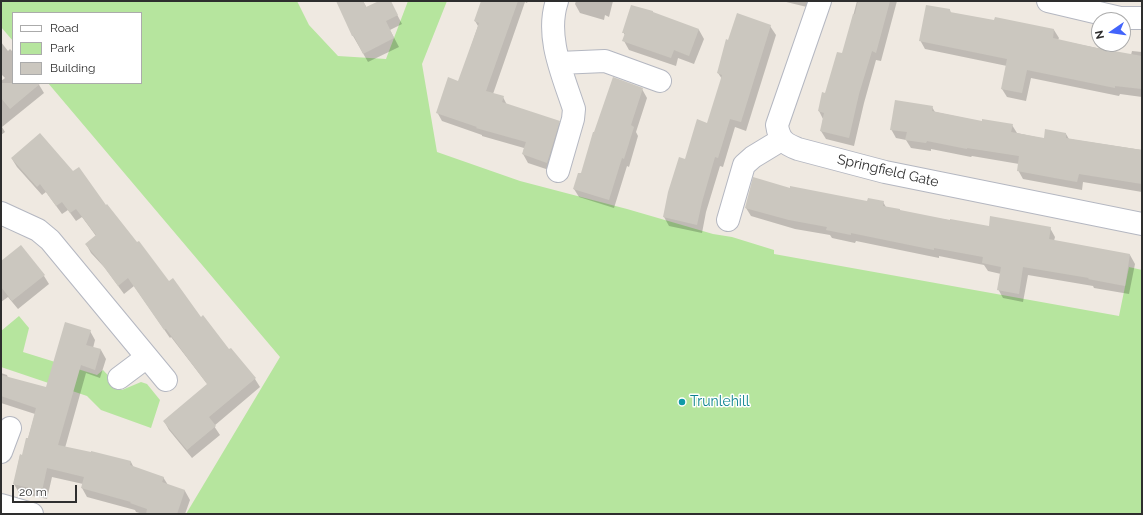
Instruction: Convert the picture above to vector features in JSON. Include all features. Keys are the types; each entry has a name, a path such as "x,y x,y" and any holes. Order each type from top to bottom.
{"street":[{"path":"557,1 552,20 555,48 574,109 573,119 558,171"},
{"path":"728,220 744,165 753,157 781,140 778,134 777,125 820,1"},
{"path":"1048,1 1121,10 1142,18"},
{"path":"559,63 605,61 660,81"},
{"name":"Springfield Gate","path":"781,140 798,149 885,172 1142,224"},
{"path":"1,213 38,230 50,240 166,380"},
{"path":"119,378 147,357"},
{"path":"1,452 10,428"},
{"path":"1,505 32,514"}],"green space":[{"path":"1,1 297,1 309,25 338,56 386,59 408,1 447,1 422,64 437,152 520,181 627,209 713,234 732,237 774,250 774,254 1119,316 1129,267 1142,270 1142,514 186,514 280,357 49,84 142,84 142,12 12,12 12,40 1,27"},
{"path":"19,316 29,328 23,352 97,375 103,370 122,390 141,382 147,384 160,400 151,428 101,410 87,396 1,367 1,331"}],"building":[{"path":"336,1 363,1 366,7 379,1 391,1 398,15 386,21 394,38 363,54 354,36 352,36"},
{"path":"481,1 518,1 486,91 504,96 502,102 560,121 547,163 522,154 526,142 476,128 477,127 436,113 448,77 458,81 479,23 474,21"},
{"path":"858,1 890,1 876,53 872,51 859,94 849,138 820,131 824,113 818,111 822,92 825,93 837,52 842,53"},
{"path":"631,5 653,11 699,29 689,56 674,50 671,58 622,41 625,33 622,33"},
{"path":"926,5 950,9 950,12 994,20 995,17 1054,29 1053,38 1091,47 1091,52 1120,52 1142,56 1142,89 1115,86 1115,88 1027,70 1022,93 1001,89 1007,59 919,41"},
{"path":"737,13 771,25 741,122 730,119 718,158 715,157 697,225 663,217 668,192 679,157 685,159 697,119 707,123 722,75 717,73 726,39 728,40"},
{"path":"613,77 643,88 631,125 634,127 624,159 622,158 609,200 573,189 578,173 581,173 593,132"},
{"path":"1,83 40,84 10,109 1,98"},
{"path":"895,100 933,106 932,111 982,121 982,119 1013,124 1011,132 1044,138 1045,129 1066,133 1066,138 1142,150 1142,184 1079,174 1077,182 1060,179 1017,171 1019,156 967,149 927,141 926,143 905,140 907,132 890,130"},
{"path":"40,133 73,171 79,167 106,205 107,204 137,242 139,241 169,281 173,278 201,317 203,315 229,349 231,348 256,378 209,417 216,426 187,450 163,421 207,384 166,329 164,330 128,278 118,286 85,244 96,235 76,209 70,213 62,202 56,206 40,184 37,187 11,158"},
{"path":"753,177 790,188 790,186 867,201 868,198 884,201 883,206 950,220 989,226 990,216 1051,227 1049,239 1130,254 1125,286 1088,279 1089,278 1023,267 1019,294 997,290 1001,267 982,263 983,257 934,248 934,250 851,233 851,235 826,230 827,227 789,220 745,208"},
{"path":"21,245 45,275 12,301 1,287 1,261"},
{"path":"65,322 91,330 86,345 101,349 95,370 81,365 58,445 91,451 131,461 130,465 164,477 162,482 185,490 177,514 146,514 147,509 130,503 131,502 81,488 84,477 47,468 42,491 13,484 20,454 22,455 26,438 28,438 36,408 1,396 1,375 46,387"}],"place":[{"name":"Trunlehill","path":"682,402"}]}
